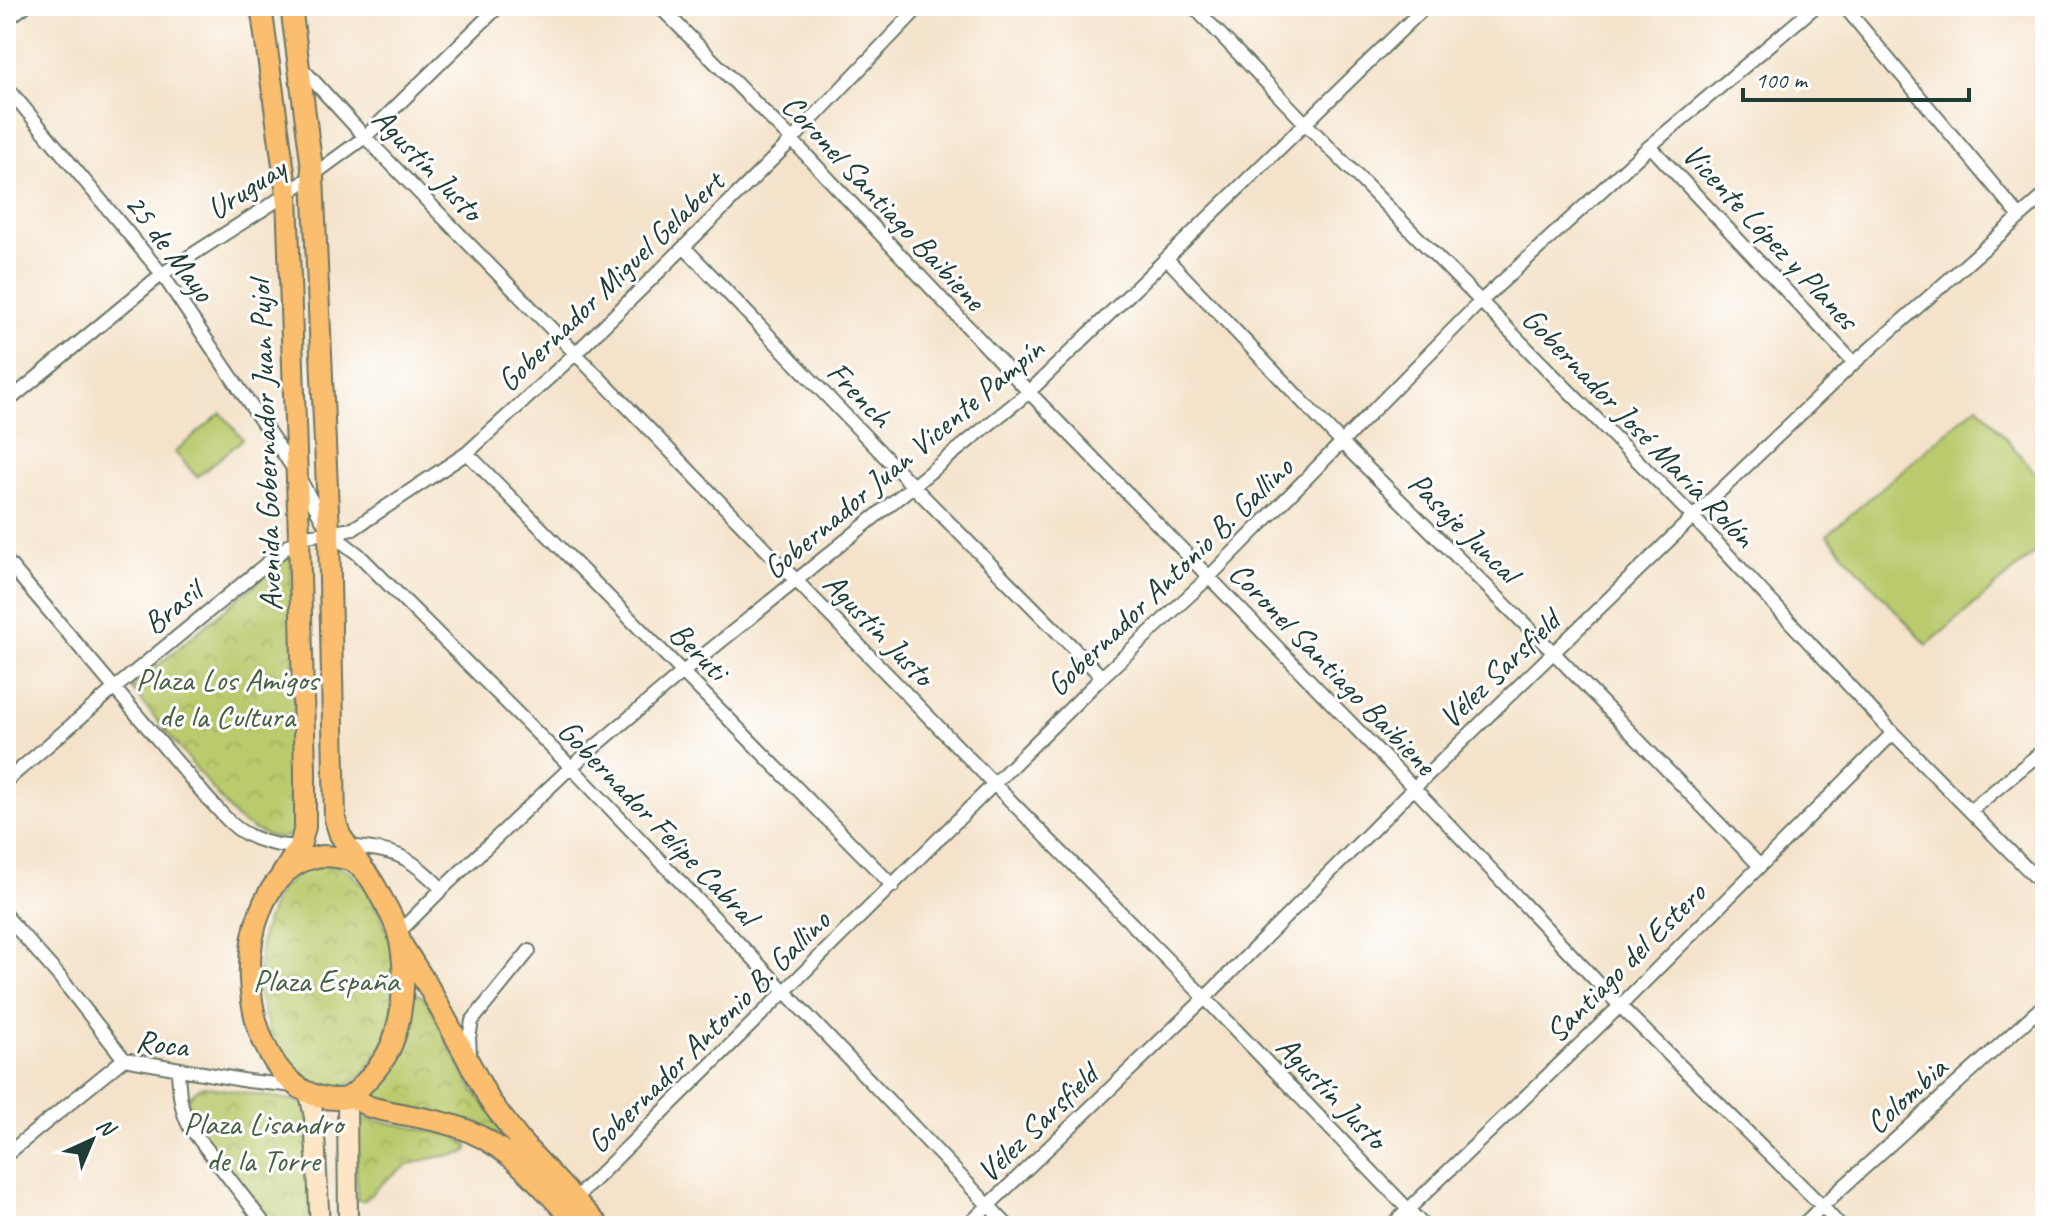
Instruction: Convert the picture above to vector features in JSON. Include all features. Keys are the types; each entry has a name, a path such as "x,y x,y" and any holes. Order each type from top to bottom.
{"main road":[{"name":"Avenida Gobernador Juan Pujol","path":"261,6 287,194 305,802 305,827 300,846 279,879"},
{"name":"Avenida Gobernador Juan Pujol","path":"291,6 313,176 329,532 335,819 340,835 363,869"},
{"path":"348,1226 350,1096 376,1070 388,1052 400,1013 403,974 399,938 376,887 363,869 351,860 341,856 321,856 296,865 279,879 265,900 256,926 250,954 253,1008 272,1058 302,1089 323,1099 350,1096 370,1107 455,1126 491,1141 512,1157 579,1226"},
{"path":"399,938 490,1101 521,1142 599,1226"},
{"path":"302,1089 314,1117 320,1226"}],"street":[{"path":"6,20 25,6"},
{"name":"Uruguay","path":"6,403 162,274 287,194 365,137 499,6"},
{"name":"Coronel Santiago Baibiene","path":"659,6 792,140 1029,392 1414,788 1620,1006 1840,1226"},
{"name":"Gobernador Miguel Gelabert","path":"299,537 353,529 467,453 576,353 684,247 920,6"},
{"name":"Gobernador José María Rolón","path":"1193,6 1693,517 1893,733 2045,887"},
{"name":"Gobernador Juan Vicente Pampín","path":"399,938 442,889 571,767 683,672 1029,392 1426,6"},
{"name":"Gobernador Antonio B. Gallino","path":"574,1200 1102,677 1208,578 1480,302 1650,146 1816,6"},
{"path":"1844,6 2020,217"},
{"name":"Agustín Justo","path":"299,65 365,137 1424,1226"},
{"name":"25 de Mayo","path":"6,86 162,274 297,474 329,532"},
{"name":"Vicente López y Planes","path":"1650,146 1854,363"},
{"name":"Vélez Sarsfield","path":"967,1226 1205,998 1553,652 1854,363 2045,195"},
{"name":"French","path":"684,247 1102,677"},
{"name":"Pasaje Juncal","path":"1167,259 1342,443 1553,652 1759,865"},
{"name":"Beruti","path":"467,453 893,886"},
{"name":"Gobernador Felipe Cabral","path":"329,532 358,554 571,767 1008,1226"},
{"name":"Brasil","path":"6,781 299,537"},
{"path":"6,560 235,827 265,841 285,847 300,846 321,856"},
{"name":"Santiago del Estero","path":"1391,1226 1620,1006 1893,733"},
{"path":"1971,810 2045,749"},
{"path":"347,846 384,850 403,856 442,889"},
{"path":"6,916 59,976 124,1059"},
{"path":"472,1069 469,1038 472,1021 529,951"},
{"name":"Colombia","path":"1802,1226 2045,1004"},
{"name":"Roca","path":"6,1155 124,1059 302,1089"},
{"path":"178,1070 180,1099 189,1126 266,1226"}],"green space":[{"path":"1978,405 2045,485 2045,544 1927,645 1827,535"},
{"path":"221,413 243,439 197,477 175,452"},
{"name":"Plaza Los Amigos de la Cultura","path":"291,554 297,826 288,836 281,838 257,831 236,818 131,688"},
{"name":"Plaza España","path":"321,865 349,871 370,892 387,929 395,969 394,1007 382,1047 364,1073 349,1084 324,1090 295,1076 274,1046 257,990 262,933 278,892 304,869"},
{"path":"418,994 429,1003 474,1091 526,1158 479,1123 379,1102 375,1098 374,1083 410,1002"},
{"name":"Plaza Lisandro de la Torre","path":"204,1086 296,1101 303,1105 307,1112 311,1226 272,1226 190,1121 188,1100"},
{"path":"365,1118 455,1136 468,1146 468,1150 409,1165 361,1201 357,1199 355,1129 358,1122"}]}
